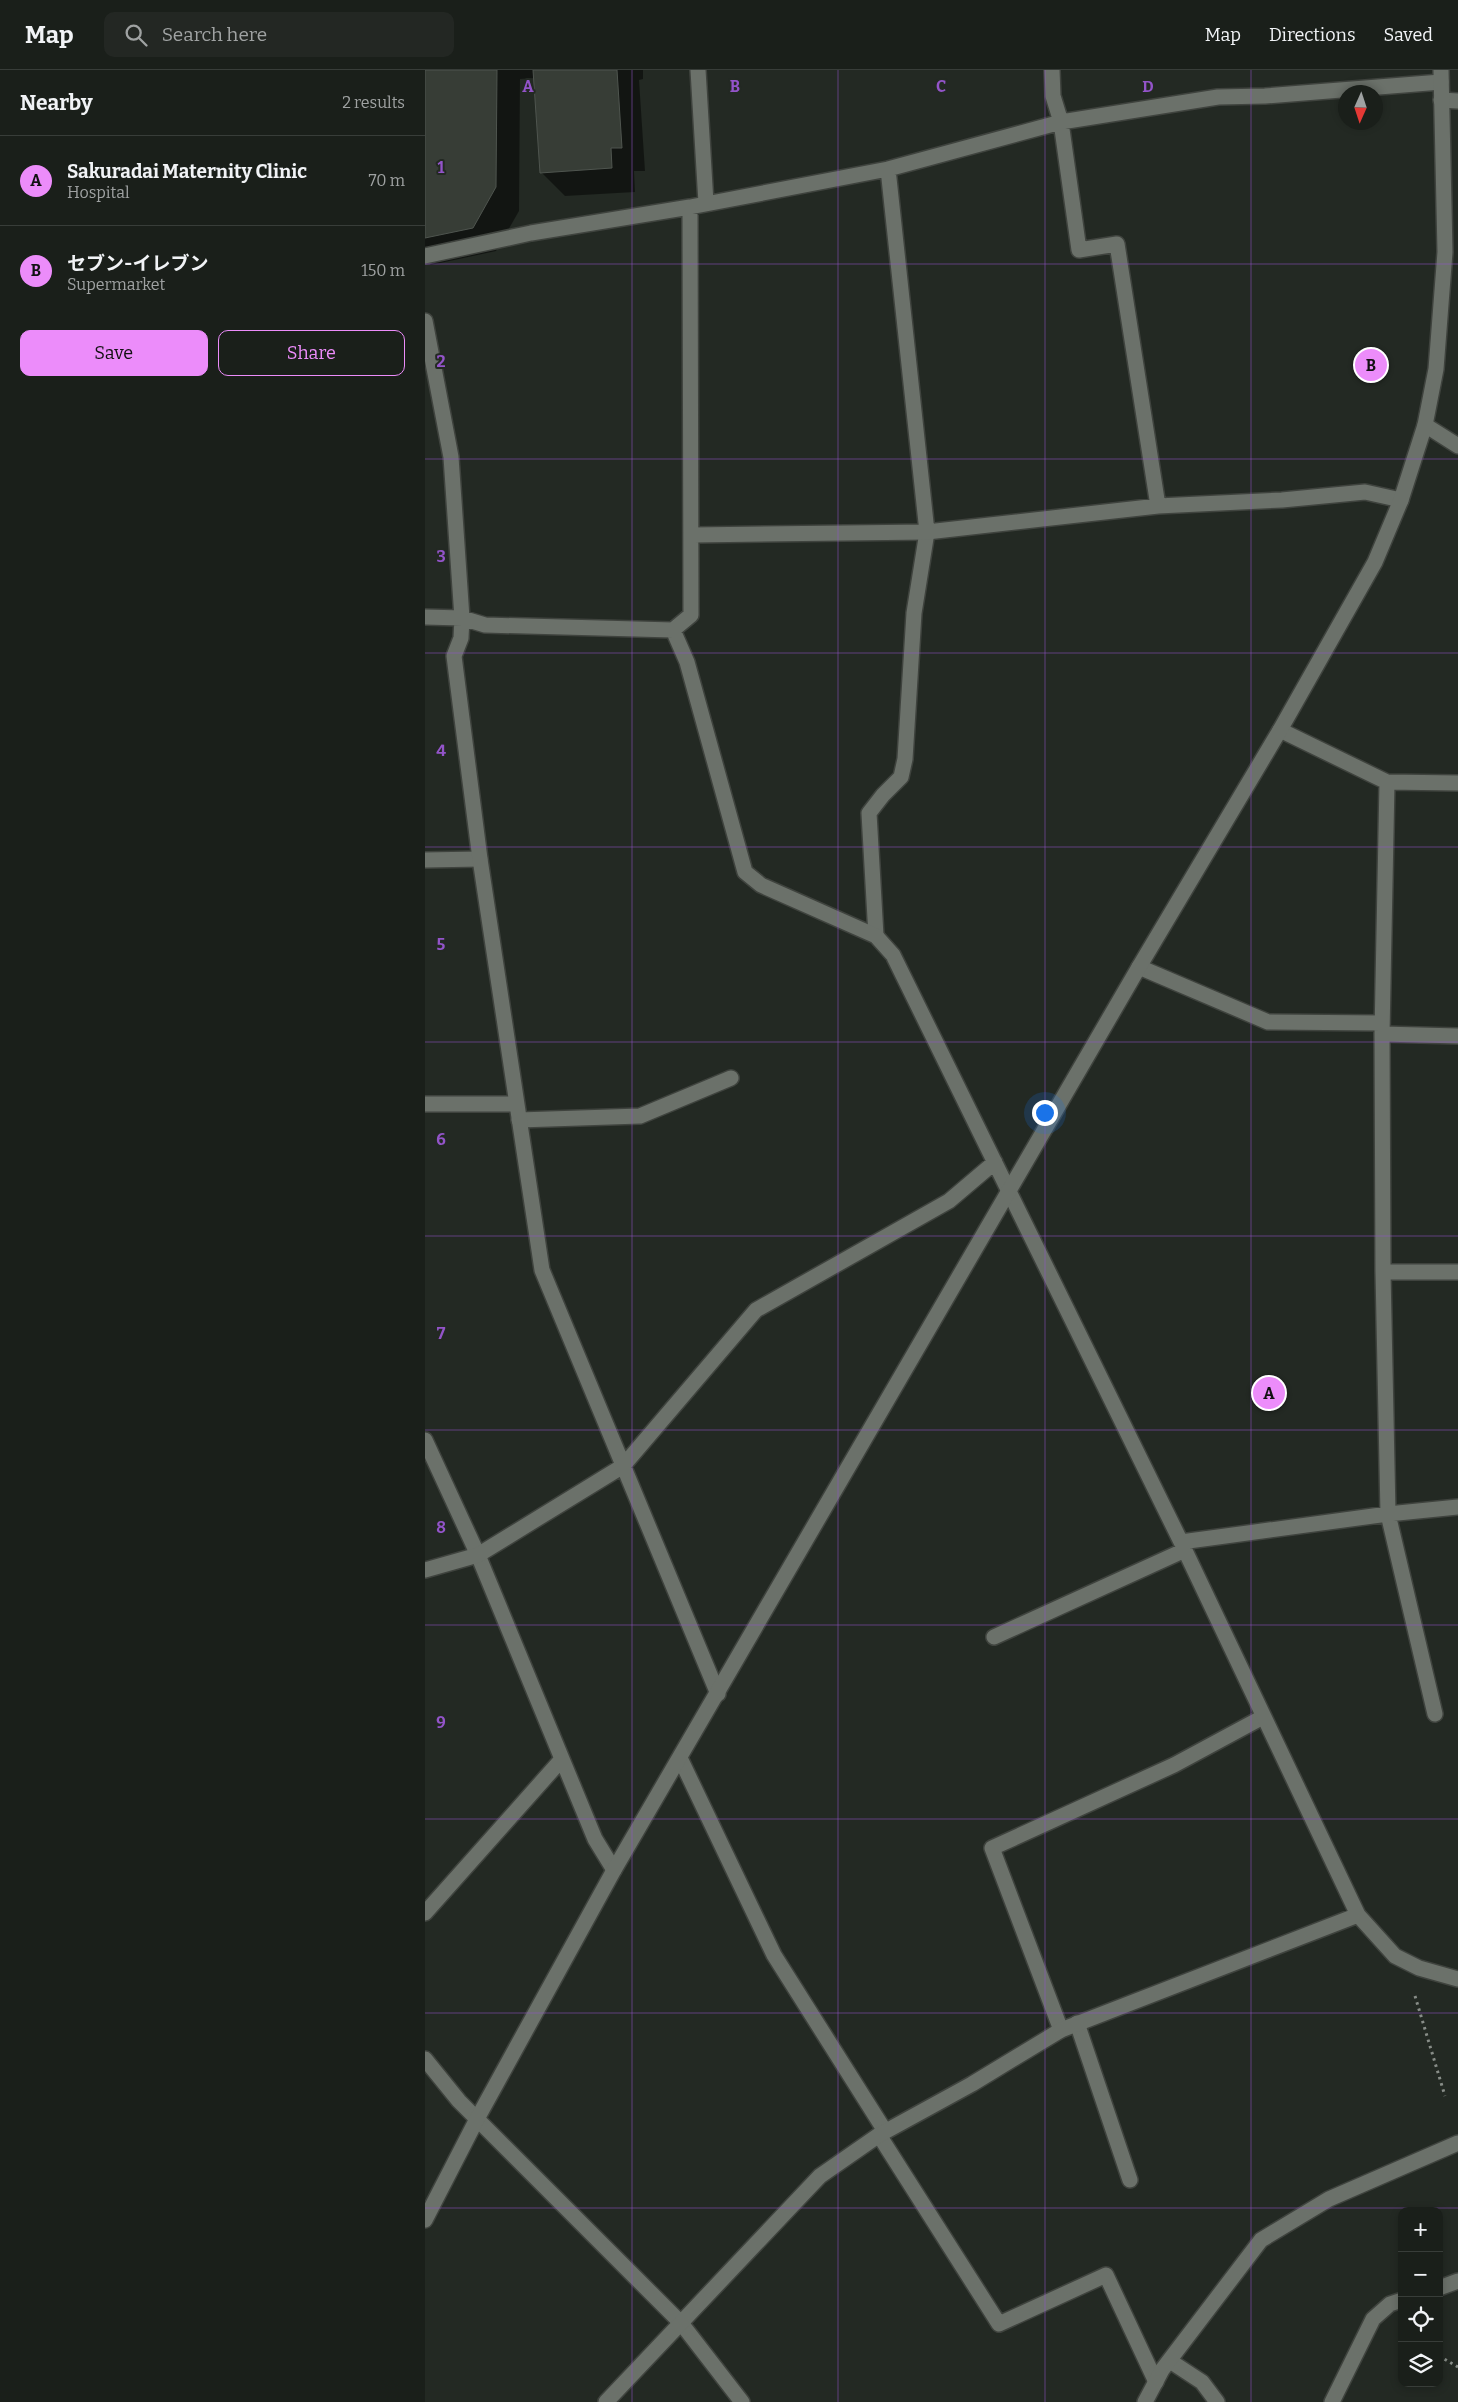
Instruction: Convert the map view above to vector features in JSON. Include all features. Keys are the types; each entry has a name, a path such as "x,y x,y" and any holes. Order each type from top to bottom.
{"street":[{"path":"698,70 706,203"},
{"path":"1052,70 1053,96 1061,122 1079,250 1117,244 1158,506"},
{"path":"425,256 531,233 690,207 888,169 1061,122 1217,97 1265,96 1441,76 1445,252 1436,369 1425,425 1401,500 1375,562 1280,730 1139,967 614,1870 477,2119 425,2220"},
{"path":"1441,100 1458,101"},
{"path":"876,936 869,813 883,794 901,777 905,759 914,612 927,532 888,169"},
{"path":"425,617 462,618 485,625 673,630 691,615 693,535 690,207"},
{"path":"425,321 451,457 462,618 461,638 453,656 480,859 542,1270 718,1694"},
{"path":"1425,425 1458,446"},
{"path":"693,535 927,532 1158,506 1282,500 1365,492 1401,500"},
{"path":"673,630 687,662 745,872 761,885 876,936 893,955 1183,1546 1358,1915 1395,1956 1419,1968 1458,1979"},
{"path":"1280,730 1387,782 1458,784"},
{"path":"1387,782 1382,1028 1383,1272 1388,1514 1435,1714"},
{"path":"425,860 480,859"},
{"path":"1139,967 1268,1022 1382,1028 1458,1036"},
{"path":"519,1120 640,1116 731,1078"},
{"path":"425,1104 517,1104"},
{"path":"425,1570 477,1556 623,1466 756,1310 949,1201 995,1162"},
{"path":"1383,1272 1458,1272"},
{"path":"425,1440 477,1556 595,1839 614,1870"},
{"path":"994,1637 1183,1546 1388,1514 1458,1507"},
{"path":"1061,2030 993,1848 1174,1765 1263,1717"},
{"path":"680,1758 775,1955 999,2324 1106,2275 1156,2382"},
{"path":"425,1913 562,1759"},
{"path":"606,2402 820,2176 882,2133 972,2084 1061,2030 1358,1915"},
{"path":"1077,2023 1130,2180"},
{"path":"425,2059 459,2101 681,2323 742,2402"},
{"path":"1145,2402 1169,2360 1261,2240 1329,2199 1458,2143"},
{"path":"1443,2287 1458,2281"},
{"path":"1332,2402 1373,2319 1390,2304 1398,2301"},
{"path":"1169,2360 1202,2382 1217,2402"}],"path":[{"path":"1407,1962 1409,1976 1445,2096"},
{"path":"1443,2358 1458,2367"}],"building":[{"path":"425,70 497,70 496,187 473,228 425,238"},
{"path":"533,70 617,70 622,148 611,148 612,168 540,173"}],"place":[{"name":"セブン-イレブン","path":"1371,365"},
{"name":"Sakuradai Maternity Clinic","path":"1269,1393"}]}
